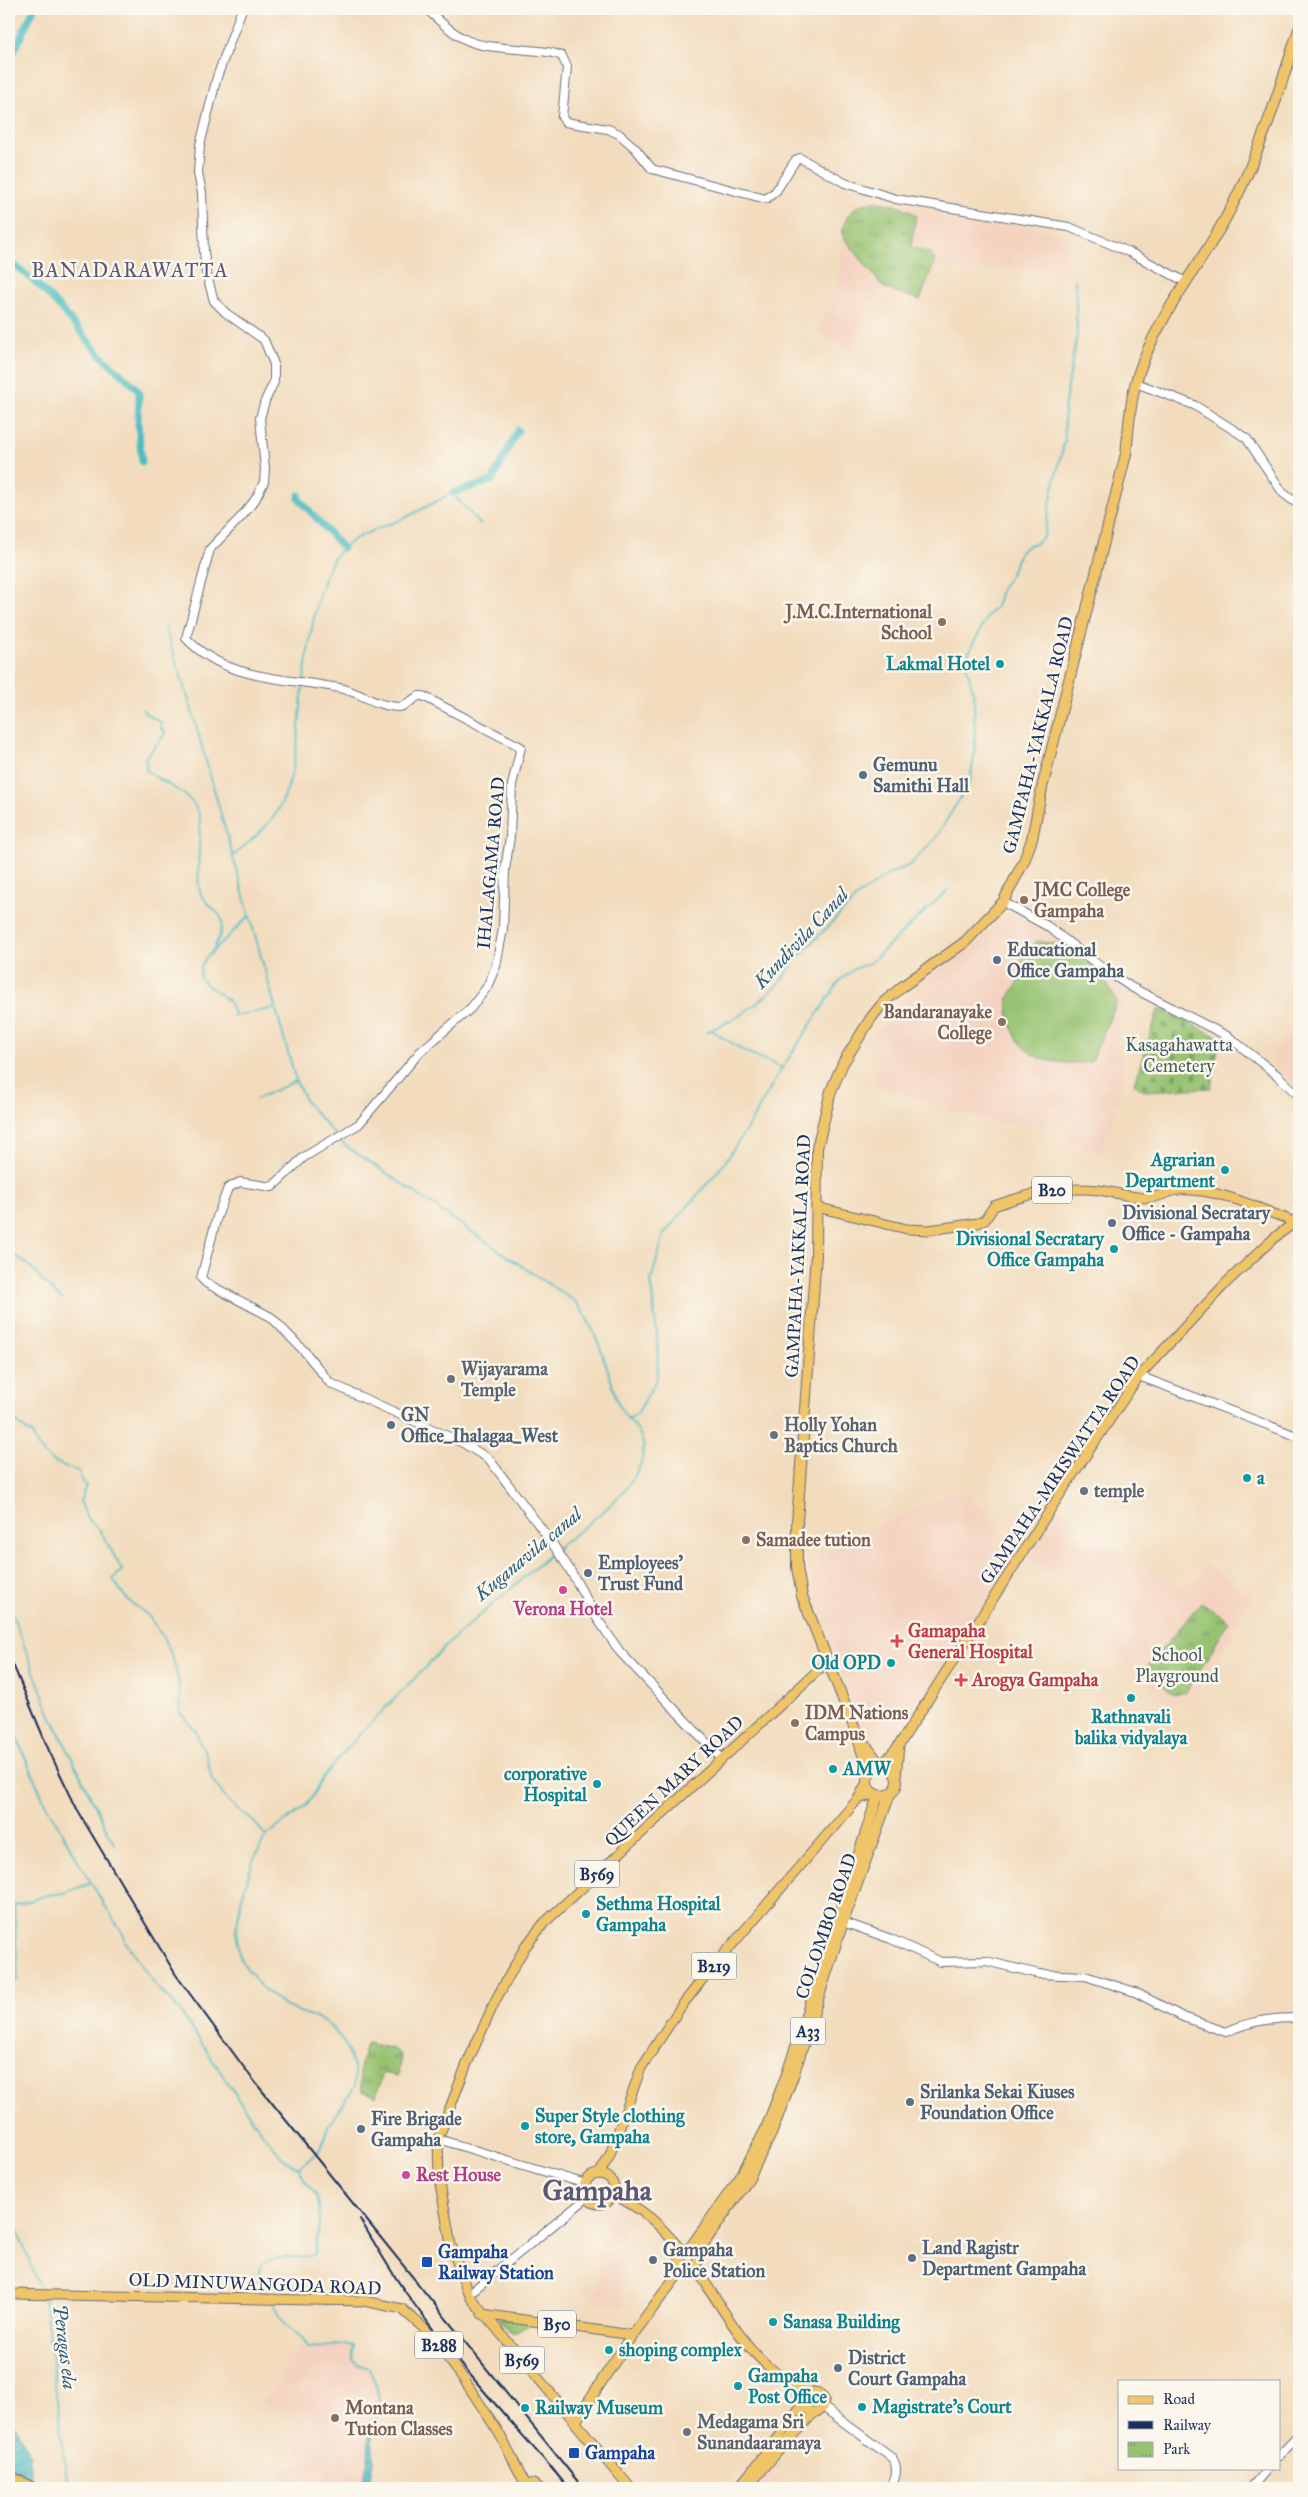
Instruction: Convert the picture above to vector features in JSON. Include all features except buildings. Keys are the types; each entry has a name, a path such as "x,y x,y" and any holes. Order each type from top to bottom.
{"highway":[{"name":"GAMPAHA-YAKKALA ROAD","path":"868,1778 856,1732 802,1596 797,1567 797,1522 814,1294 818,1148 824,1114 843,1063 883,1003 903,986 965,942 1003,902 1024,861 1032,840 1042,788 1126,454 1136,383 1155,337 1236,200 1272,113 1299,29"},
{"name":"GAMPAHA-YAKKALA ROAD","path":"856,1732 881,1766"},
{"path":"881,1766 892,1770 896,1778 896,1785 890,1794 876,1794 868,1778 874,1769 881,1766"},
{"name":"COLOMBO ROAD","path":"690,2251 753,2171 777,2109 818,1988 869,1828 876,1794"},
{"name":"COLOMBO ROAD","path":"839,1921 890,1794"},
{"path":"630,2488 575,2422 632,2335 689,2265 698,2259 690,2251 679,2257 689,2265"},
{"path":"525,2487 532,2484 539,2488"}],"main road":[{"name":"B20","path":"816,1207 907,1229 929,1230 978,1223 985,1220 994,1206 1029,1195 1065,1188 1096,1190 1148,1198 1175,1190 1192,1190 1218,1194 1297,1221"},
{"name":"GAMPAHA-MRISWATTA ROAD","path":"881,1766 900,1745 1066,1485 1140,1376 1227,1282 1297,1221"},
{"name":"QUEEN MARY ROAD","path":"438,2139 485,2022 525,1947 544,1923 828,1661"},
{"name":"GAMPAHA-MRISWATTA ROAD","path":"896,1778 900,1745"},
{"name":"B219","path":"599,2174 609,2157 641,2068 680,2008 715,1964 858,1799 868,1778"},
{"path":"858,1799 876,1794"},
{"name":"B569","path":"438,2139 439,2178 451,2245 469,2293 482,2314 575,2422"},
{"name":"B219","path":"609,2157 610,2179"},
{"path":"599,2174 610,2179 614,2186 613,2195 607,2201 599,2203 588,2197 586,2184 590,2178 599,2174"},
{"path":"613,2195 642,2210 690,2251"},
{"path":"689,2265 749,2348 763,2362 794,2386 822,2395 824,2401 819,2409 752,2478 738,2488"},
{"name":"OLD MINUWANGODA ROAD","path":"9,2294 380,2303 408,2312 426,2330 463,2378 499,2433 525,2487"},
{"name":"B50","path":"482,2314 632,2335"},
{"path":"794,2386 806,2408 819,2409"},
{"path":"747,2488 804,2402 806,2396 812,2392"},
{"path":"9,2475 34,2488"},
{"path":"9,2484 16,2488"}],"street":[{"name":"IHALAGAMA ROAD","path":"242,9 217,77 200,145 198,173 202,193 204,251 206,272 214,301 226,313 259,334 268,346 274,364 274,382 264,401 260,418 264,482 255,500 210,550 186,638 204,655 222,665 263,677 346,690 377,702 398,707 405,706 419,696 423,696 521,747 512,786 510,837 505,870 504,929 496,966 487,987 471,1008 420,1052 366,1116 346,1132 304,1157 272,1187 240,1182 228,1188 214,1228 202,1281 271,1317 305,1352 330,1384 463,1443 489,1459 550,1540 620,1652 722,1759"},
{"path":"427,9 446,27 467,42 477,45 562,56 567,67 562,117 565,122 608,130 619,134 635,148 652,169 766,199 773,195 795,161 800,158 845,183 896,198 1069,227 1129,252 1186,282"},
{"path":"1136,383 1194,405 1212,414 1242,435 1269,470 1283,493 1299,505"},
{"path":"1003,902 1047,926 1131,987 1229,1037 1277,1075 1299,1096"},
{"path":"1140,1376 1299,1436"},
{"path":"839,1921 891,1939 941,1962 986,1961 1039,1974 1085,1976 1135,1992 1183,2017 1226,2032 1249,2022 1277,2018 1299,2018"},
{"path":"438,2139 586,2184"},
{"path":"469,2293 588,2197"},
{"path":"819,2409 896,2462 896,2475 889,2488"},
{"path":"1280,2455 1299,2435"},
{"path":"1251,2488 1266,2470"}],"shaded area":[{"path":"871,197 928,210 1063,234 1070,272 1012,268 983,271 941,266 923,304 878,289 850,349 817,332 838,288 841,232 846,212 859,198"},
{"name":"Bandaranayake College","path":"1011,911 1129,988 1115,1035 1125,1067 1122,1090 1101,1152 1069,1143 1063,1122 1000,1125 872,1084 880,1063 865,1045 928,974 970,951"},
{"path":"1299,943 1299,1094 1277,1071 1271,1056 1292,1030 1293,1018 1290,1012 1295,995 1294,975 1284,955"},
{"name":"Gamapaha General Hospital","path":"960,1488 1007,1534 1019,1551 912,1720 895,1734 870,1743 861,1732 805,1562"},
{"path":"1059,1509 1071,1512 1075,1519 1131,1558 1134,1563 1144,1570 1150,1567 1189,1594 1206,1564 1252,1595 1218,1658 1191,1698 1172,1705 1091,1635 1100,1616 1088,1607 1091,1601 1066,1582 1028,1559"},
{"path":"617,2202 635,2214 632,2223 624,2228 623,2306 596,2303 602,2206"},
{"name":"Montana Tution Classes","path":"344,2344 353,2346 352,2359 359,2365 369,2368 376,2385 381,2407 370,2434 368,2461 361,2488 273,2488 275,2481 281,2476 285,2468 293,2462 298,2449 297,2434 290,2410 276,2414 264,2401 284,2380 281,2371 287,2366 284,2363 286,2356 298,2355 300,2347 321,2350"},
{"path":"817,2427 820,2430 823,2427 828,2431 820,2441 811,2433"},
{"path":"770,2470 776,2476 765,2488 755,2488"},
{"path":"778,2475 794,2488 779,2488 771,2482"}],"green space":[{"path":"873,201 901,206 916,215 911,247 930,253 935,261 920,300 884,288 845,239 842,232 846,219 860,205"},
{"path":"1037,941 1061,945 1073,950 1089,961 1108,985 1117,1002 1091,1062 1066,1063 1043,1059 1024,1048 1017,1038 1008,1014 1009,999 1021,976 1021,956 1031,950"},
{"name":"Kasagahawatta Cemetery","path":"1159,1008 1220,1038 1211,1088 1142,1091 1134,1083"},
{"name":"School Playground","path":"1201,1602 1230,1621 1186,1692 1173,1695 1146,1669"},
{"path":"367,2043 393,2049 401,2055 398,2076 383,2073 376,2096 362,2091 360,2067"},
{"path":"497,2317 533,2323 513,2334"}],"water":[{"path":"9,2411 30,2456 30,2488 9,2488"},
{"path":"369,2433 372,2435 374,2462 369,2488 361,2488 368,2461"}],"waterway":[{"name":"Kuganavila canal","path":"9,62 34,9"},
{"name":"Kuganavila canal","path":"9,261 45,292 103,357 130,381 139,392 138,424 142,462"},
{"name":"Kundivila Canal","path":"711,1030 736,1018 760,1001 779,984 794,961 858,896 889,874 910,865 935,839 970,782 975,750 974,695 965,660 988,615 996,607 1002,587 1010,576 1020,552 1030,544 1034,545 1044,536 1065,439 1064,409 1077,334 1075,280"},
{"path":"452,493 492,481 518,430"},
{"path":"304,681 319,594 331,563 346,545 362,535 407,517 452,493 480,524"},
{"path":"299,495 299,499 343,548"},
{"path":"165,628 190,704 296,1081 256,1099"},
{"path":"233,856 267,825 285,795 295,759 303,686"},
{"path":"143,709 146,714 161,722 161,728 166,733 145,758 147,771 185,795 196,808 200,817 199,887 203,898 219,914 222,921 220,934 211,954"},
{"path":"706,1032 711,1030 744,1051 782,1068 840,980 856,968 870,963 948,890"},
{"path":"250,915 205,959 200,975 206,984 228,1001 234,1016 276,1008"},
{"path":"627,1419 637,1414 657,1378 658,1345 651,1281 664,1234 723,1165 751,1122 782,1068"},
{"path":"296,1081 306,1102 336,1136"},
{"name":"Kuganavila canal","path":"339,1139 347,1147 575,1301 588,1321 605,1361 618,1404 641,1437 643,1443 642,1459 636,1474 613,1503 557,1548"},
{"path":"9,1254 25,1262 62,1299"},
{"path":"9,1387 11,1410 15,1420 32,1434 45,1455 57,1463 80,1472 80,1477 86,1486 80,1501 87,1518 100,1530 122,1570 113,1579 129,1601 150,1618 170,1651 179,1687 180,1713 196,1731 200,1744 205,1750 212,1780 230,1803 254,1822 266,1836"},
{"path":"269,2296 264,2292 259,2283 262,2267 267,2261 274,2258 307,2257 314,2254 320,2221 319,2207 316,2194 306,2183 299,2168 321,2149 328,2126 355,2086 354,2067 343,2040 326,2022 284,2006 261,1987 240,1959 236,1931 241,1901 253,1861 266,1836 307,1805 324,1775 360,1734 453,1639 554,1551"},
{"path":"9,1606 51,1716 115,1846"},
{"path":"9,1720 45,1803 91,1883 64,1893 47,1895 14,1906 18,1980 9,1980"},
{"path":"91,1883 124,1936 125,1941 155,1985 180,2011 254,2122 284,2160 299,2168"},
{"name":"Peragas ela","path":"9,2218 15,2224 41,2291"},
{"name":"Peragas ela","path":"44,2297 68,2488"},
{"path":"273,2302 281,2319 304,2340 308,2347 353,2346 352,2359 359,2365 369,2368 376,2385 381,2407 370,2435"}],"railway":[{"path":"9,1655 50,1753 79,1813 176,1975 251,2077 583,2488"},
{"path":"360,2219 394,2275 423,2316 478,2384 555,2472"},
{"path":"551,2467 568,2488"}],"place":[{"name":"J.M.C.International School","path":"942,622"},
{"name":"Lakmal Hotel","path":"1000,664"},
{"name":"Gemunu Samithi Hall","path":"863,775"},
{"name":"JMC College Gampaha","path":"1024,900"},
{"name":"Educational Office Gampaha","path":"997,960"},
{"name":"Bandaranayake College","path":"1002,1022"},
{"name":"Agrarian Department","path":"1225,1170"},
{"name":"Divisional Secratary Office - Gampaha","path":"1112,1223"},
{"name":"Divisional Secratary Office Gampaha","path":"1114,1249"},
{"name":"Wijayarama Temple","path":"451,1379"},
{"name":"GN Office_Ihalagaa_West","path":"391,1425"},
{"name":"Holly Yohan Baptics Church","path":"774,1435"},
{"name":"a","path":"1247,1478"},
{"name":"temple","path":"1084,1491"},
{"name":"Samadee tution","path":"746,1540"},
{"name":"Employees' Trust Fund","path":"588,1573"},
{"name":"Verona Hotel","path":"563,1590"},
{"name":"Gamapaha General Hospital","path":"897,1641"},
{"name":"Old OPD","path":"891,1663"},
{"name":"Arogya Gampaha","path":"961,1680"},
{"name":"Rathnavali balika vidyalaya","path":"1131,1698"},
{"name":"IDM Nations Campus","path":"795,1723"},
{"name":"AMW","path":"833,1769"},
{"name":"corporative Hospital","path":"597,1784"},
{"name":"Sethma Hospital Gampaha","path":"586,1914"},
{"name":"Srilanka Sekai Kiuses Foundation Office","path":"910,2102"},
{"name":"Super Style clothing store, Gampaha","path":"525,2126"},
{"name":"Fire Brigade Gampaha","path":"361,2129"},
{"name":"Rest House","path":"406,2175"},
{"name":"Land Ragistr Department Gampaha","path":"912,2258"},
{"name":"Gampaha Police Station","path":"653,2260"},
{"name":"Gampaha Railway Station","path":"427,2262"},
{"name":"Sanasa Building","path":"773,2322"},
{"name":"shoping complex","path":"609,2350"},
{"name":"District Court Gampaha","path":"838,2368"},
{"name":"Gampaha Post Office","path":"738,2386"},
{"name":"Magistrate's Court","path":"862,2407"},
{"name":"Railway Museum","path":"525,2408"},
{"name":"Montana Tution Classes","path":"335,2418"},
{"name":"Medagama Sri Sunandaaramaya","path":"687,2432"},
{"name":"Gampaha","path":"574,2453"}],"district":[{"name":"BANADARAWATTA","path":"130,270"},
{"name":"Gampaha","path":"597,2190"}]}
